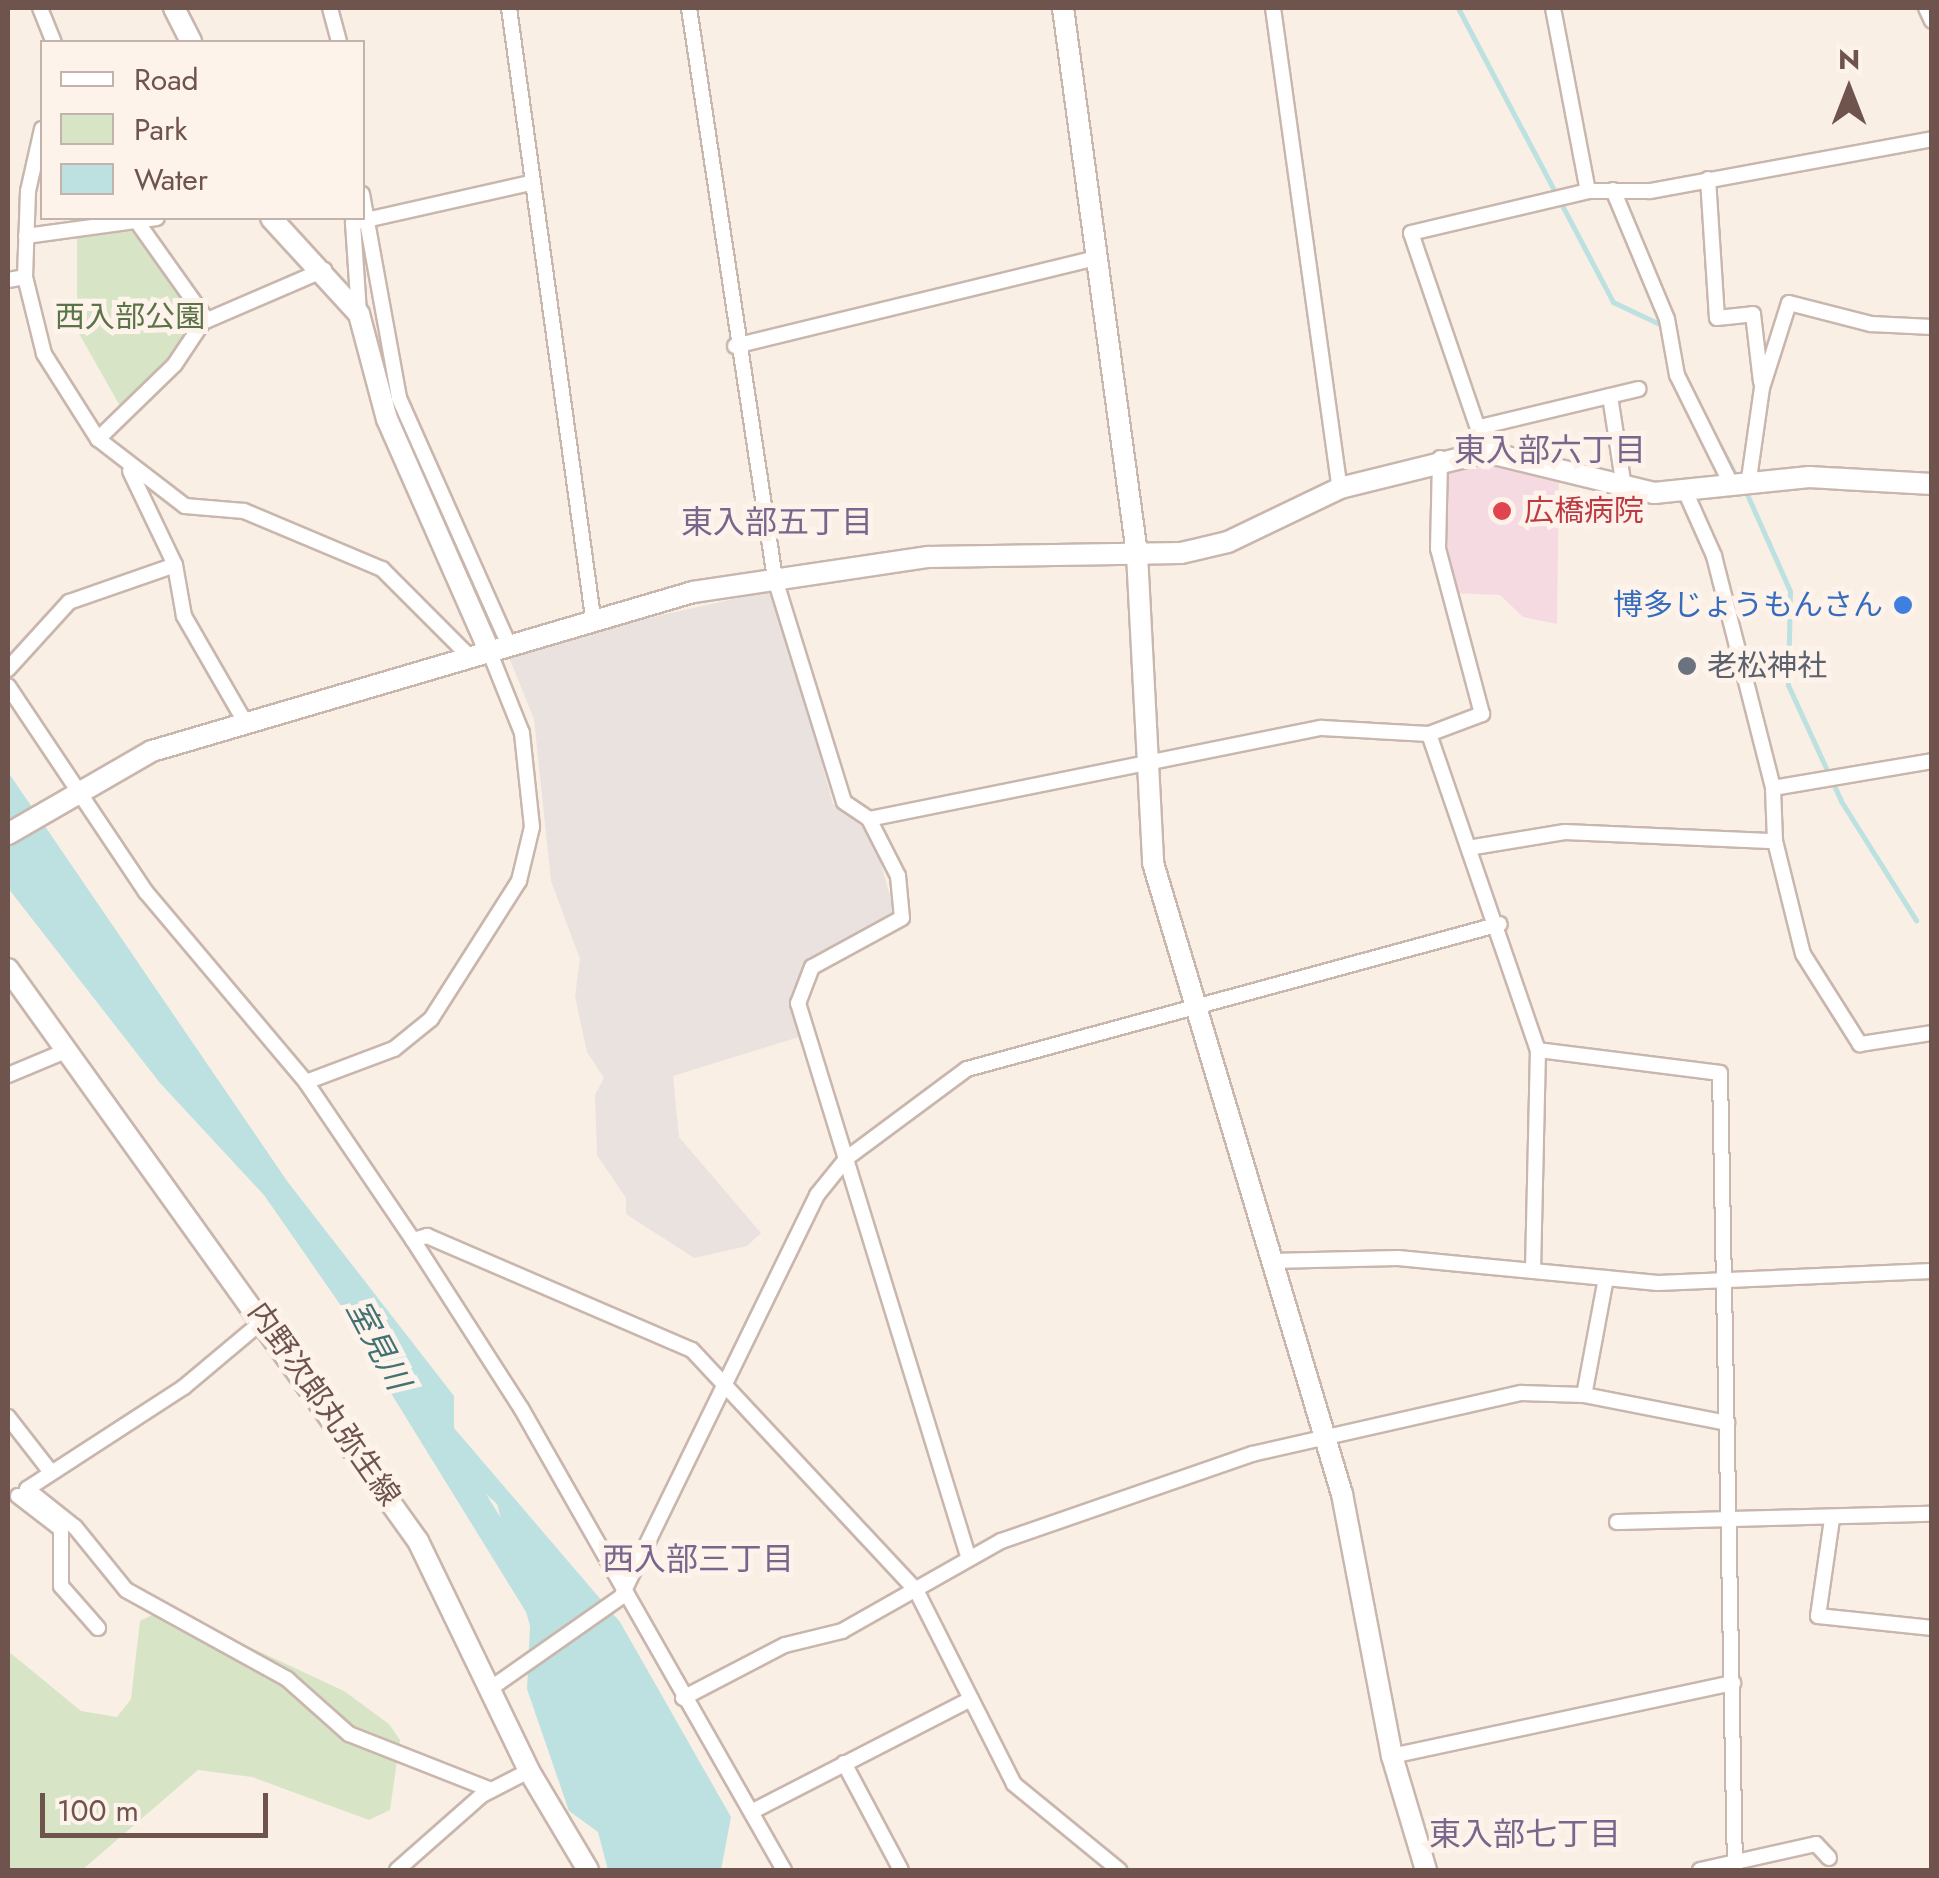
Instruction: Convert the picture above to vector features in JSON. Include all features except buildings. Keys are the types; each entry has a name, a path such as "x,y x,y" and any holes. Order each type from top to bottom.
{"street":[{"path":"40,8 53,40"},
{"path":"174,8 190,40"},
{"path":"330,8 338,40"},
{"path":"509,8 592,617"},
{"path":"689,8 735,346 775,579 844,802 868,819 898,876 902,918 812,967 798,1003 968,1556"},
{"path":"1062,8 1136,554 1143,767 1153,862 1325,1438 1359,1566 1392,1756 1426,1870"},
{"path":"1273,8 1340,488"},
{"path":"1553,8 1583,192"},
{"path":"1926,8 1932,21"},
{"path":"1486,452 1411,234 1583,192 1708,180 1932,139"},
{"path":"40,142 26,236 25,277 44,354 98,439 130,470 184,506 244,511 382,569 466,653"},
{"path":"1708,180 1717,318 1753,314 1762,388"},
{"path":"366,219 531,183"},
{"path":"1613,190 1667,325 1740,482"},
{"path":"306,1082 394,1049 431,1019 518,881 532,827 522,733 497,644 399,398 365,213"},
{"path":"26,236 149,220"},
{"path":"273,220 324,270 360,314"},
{"path":"363,220 353,223 360,314 387,419 497,644"},
{"path":"138,223 207,320"},
{"path":"735,346 1095,258"},
{"path":"98,439 207,320 324,270"},
{"path":"8,280 25,277"},
{"path":"1740,482 1762,388 1789,303 1871,324 1932,327"},
{"path":"1480,427 1638,390"},
{"path":"1610,396 1624,488"},
{"path":"8,834 70,793 245,722 592,617 775,579 928,557 1136,554 1228,542 1340,488 1440,458 1486,452 1624,488 1686,493 1740,482 1932,484"},
{"path":"868,819 1143,767 1322,728 1429,734 1482,714 1438,549 1440,458"},
{"path":"130,470 175,565 184,616 245,722"},
{"path":"1686,493 1714,556 1774,788 1775,841 1803,954 1860,1044 1932,1033"},
{"path":"8,669 68,602 175,565"},
{"path":"8,686 70,793 146,892 306,1082 413,1240 753,1811 784,1870"},
{"path":"1429,734 1474,848 1538,1050 1533,1270"},
{"path":"1774,788 1834,782 1932,762"},
{"path":"1474,848 1565,832 1775,841"},
{"path":"498,1683 623,1592 730,1384 817,1195 847,1158 966,1069 1500,924"},
{"name":"内野次郎丸弥生線","path":"8,969 266,1319 418,1540 498,1683 528,1770 586,1869"},
{"path":"8,1075 68,1050"},
{"path":"1538,1050 1720,1073 1735,1866"},
{"path":"413,1240 427,1236 692,1350 730,1384 916,1590 1014,1784 1119,1870"},
{"path":"1271,1261 1398,1258 1606,1278 1723,1283 1932,1271"},
{"path":"1584,1396 1606,1278"},
{"path":"17,1492 184,1386 266,1319"},
{"path":"683,1698 916,1590 968,1556 1252,1454 1520,1394 1584,1396 1726,1423"},
{"path":"8,1417 50,1471"},
{"path":"17,1492 60,1530 61,1586 98,1628"},
{"path":"17,1492 75,1528 126,1590 287,1679 349,1734 491,1790"},
{"path":"1617,1522 1932,1514"},
{"path":"1832,1519 1818,1616 1932,1628"},
{"path":"1392,1756 1733,1683"},
{"path":"753,1811 971,1699"},
{"path":"844,1763 901,1870"},
{"path":"397,1870 491,1790 528,1770"},
{"path":"1700,1870 1735,1866 1816,1844 1829,1858"}],"shaded area":[{"name":"広橋病院","path":"1474,460 1559,474 1557,624 1523,617 1500,595 1452,593 1440,548 1448,465"},
{"path":"774,590 833,804 873,835 895,914 802,969 791,1005 802,1036 673,1076 679,1137 761,1233 747,1246 694,1258 626,1214 626,1198 597,1155 595,1095 604,1078 587,1052 575,996 580,959 551,881 534,719 506,650"}],"green space":[{"name":"西入部公園","path":"135,230 197,312 170,359 120,406 77,330 77,238"},
{"path":"166,1608 344,1691 389,1724 400,1740 390,1810 369,1820 252,1777 198,1770 82,1870 8,1870 8,1651 81,1711 117,1717 131,1699 140,1621"}],"water":[{"name":"室見川","path":"8,772 287,1181 454,1396 454,1428 620,1622 731,1817 721,1870 608,1870 598,1832 569,1811 527,1689 530,1626 497,1504 443,1454 402,1376 385,1369 264,1195 160,1083 8,888"}],"waterway":[{"path":"1458,8 1613,302 1666,327"},
{"path":"1719,444 1737,478"},
{"path":"1746,492 1790,591 1788,685 1841,801 1916,920"},
{"name":"室見川","path":"377,1344 538,1605"}],"place":[{"name":"広橋病院","path":"1502,511"},
{"name":"博多じょうもんさん","path":"1903,605"},
{"name":"老松神社","path":"1687,666"}],"district":[{"name":"東入部六丁目","path":"1550,450"},
{"name":"東入部五丁目","path":"777,522"},
{"name":"西入部三丁目","path":"698,1559"},
{"name":"東入部七丁目","path":"1525,1834"}]}
